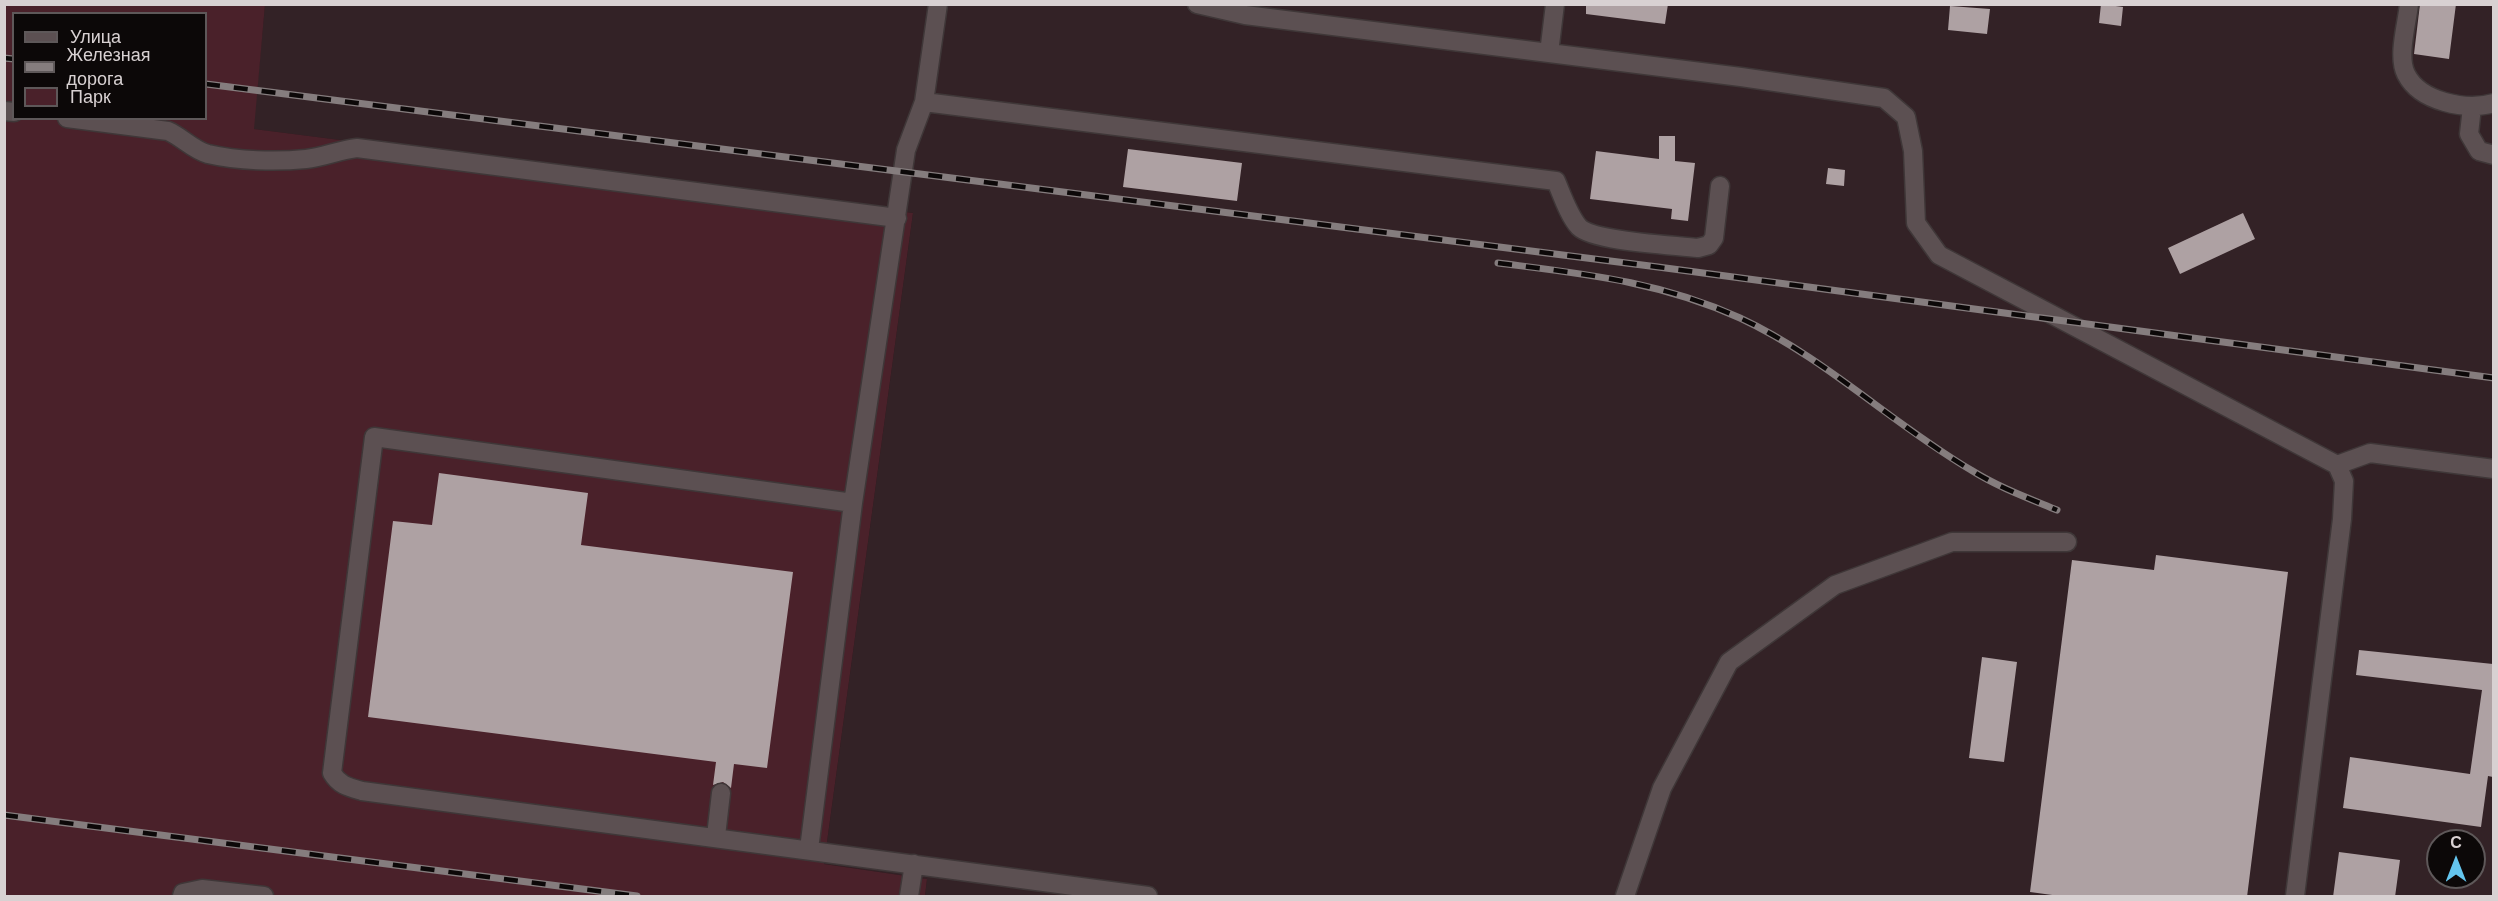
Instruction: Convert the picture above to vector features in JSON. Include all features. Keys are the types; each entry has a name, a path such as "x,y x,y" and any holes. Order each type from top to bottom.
{"lane":[{"path":"809,849 853,503 906,150 924,102 938,4"},
{"path":"1197,4 1549,53 1741,76 1884,98 1906,117 1913,151 1916,223 1939,255 2337,465 2344,481 2342,519 2295,897"},
{"path":"1549,53 1555,4"},
{"path":"2409,4 2404,52 2406,73 2418,89 2449,103 2472,107 2493,103"},
{"path":"924,102 1556,181 1578,226 1586,232 1603,237 1698,248 1709,244 1714,238 1720,186"},
{"path":"2472,107 2469,134 2479,151 2493,155"},
{"path":"83,120 168,131 182,137 196,149 232,156 286,160 309,159 357,148 897,218"},
{"path":"853,503 374,437 331,763 336,781 362,791 716,836 1148,897"},
{"path":"2337,465 2370,453 2493,469"},
{"path":"1625,897 1662,788 1730,662 1835,585 1952,542 2067,542"},
{"path":"716,836 721,793"},
{"path":"909,897 914,864"},
{"path":"182,897 183,893 202,889 264,897"}],"shaded area":[{"path":"265,5 2493,5 2493,896 925,896 927,879 824,864 913,213 253,129"}],"green space":[{"path":"5,5 265,5 254,129 913,213 824,864 927,879 925,896 5,896"}],"building":[{"path":"1586,4 1668,4 1665,24 1586,14"},
{"path":"2101,4 2123,7 2121,26 2099,23"},
{"path":"2420,4 2456,4 2449,59 2414,54"},
{"path":"1950,6 1990,9 1987,34 1948,30"},
{"path":"1659,136 1675,136 1675,161 1695,163 1688,221 1671,219 1672,209 1590,199 1596,151 1659,159"},
{"path":"1128,149 1242,163 1237,201 1123,187"},
{"path":"1828,168 1845,170 1844,186 1826,184"},
{"path":"2243,213 2255,239 2180,274 2168,248"},
{"path":"439,473 588,493 581,545 793,572 767,768 734,764 731,788 723,782 713,785 716,762 368,717 393,521 432,525"},
{"path":"2156,555 2288,572 2247,897 2067,897 2030,892 2072,560 2154,570"},
{"path":"2359,650 2493,664 2493,777 2488,776 2481,827 2343,808 2350,757 2470,774 2482,690 2356,675"},
{"path":"1982,657 2017,662 2004,762 1969,758"},
{"path":"2339,852 2400,860 2395,897 2333,897"}],"railway":[{"path":"4,58 12,59"},
{"path":"207,84 1658,267 2494,378"},
{"path":"1498,263 1591,275 1651,287 1710,305 1740,318 1771,334 1829,371 1913,432 1971,470 2002,487 2057,510"},
{"path":"4,815 637,896"}]}
